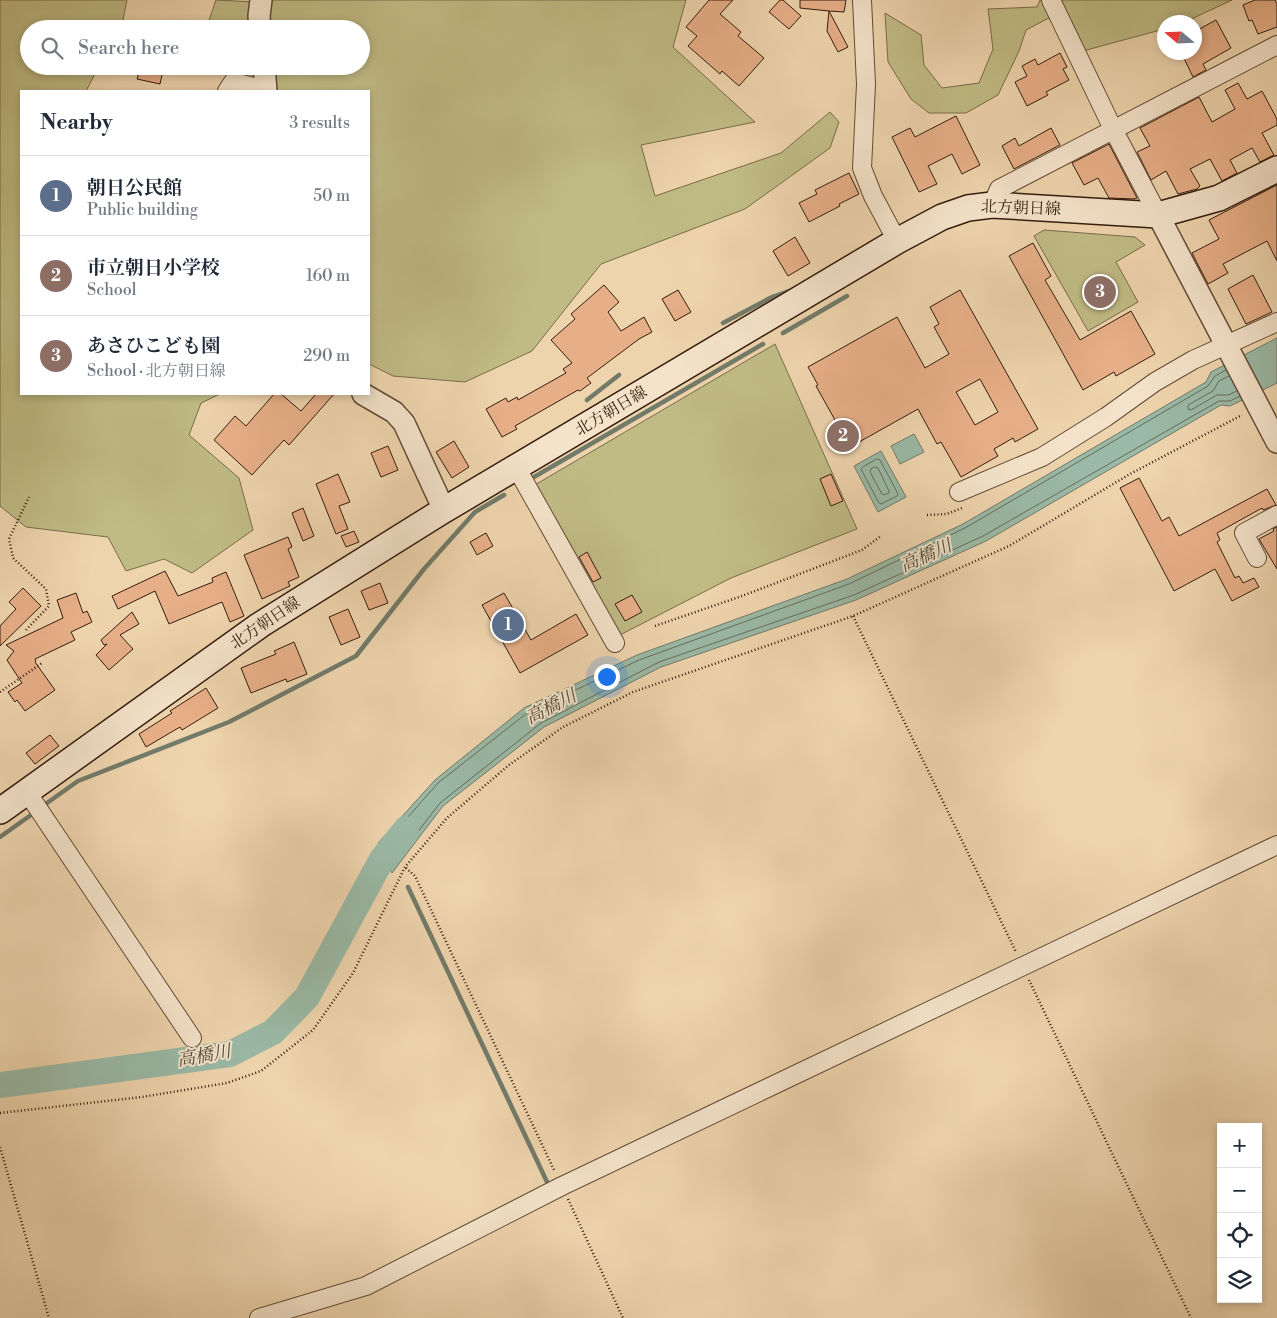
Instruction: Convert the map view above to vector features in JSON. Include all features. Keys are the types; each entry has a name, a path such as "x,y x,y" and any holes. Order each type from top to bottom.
{"main road":[{"name":"北方朝日線","path":"0,811 260,625 444,510 897,241 942,217 968,208 992,205 1158,215 1219,198 1277,169"}],"street":[{"path":"259,20 261,0"},
{"path":"862,0 866,84 862,168 873,196 897,241"},
{"path":"1051,0 1113,129 1277,442"},
{"path":"992,205 1000,188 1277,45"},
{"path":"265,75 266,90"},
{"path":"228,90 233,82 262,90"},
{"path":"959,492 1042,457 1106,417 1155,382 1193,360 1227,349 1277,322"},
{"path":"365,395 394,412 404,423 444,510"},
{"path":"516,467 615,643"},
{"path":"1257,558 1244,533 1277,515"},
{"path":"27,792 192,1038"},
{"path":"258,1318 366,1286 562,1186 1277,845"}],"path":[{"path":"0,1113 142,1096 227,1083 261,1071 313,1030 353,973 406,867 447,818 509,765 563,727 633,692 853,616 1010,546 1130,474 1256,404"},
{"path":"26,630 49,606 46,589 13,558 9,539 29,498"},
{"path":"655,626 742,596 862,550 881,536"},
{"path":"853,616 1191,1318"},
{"path":"0,692 42,663"},
{"path":"406,867 415,876 624,1318"},
{"path":"0,1147 49,1318"}],"shaded area":[{"path":"0,0 127,0 123,20 20,20 20,75 94,75 87,90 20,90 20,395 218,395 201,403 189,435 239,478 253,530 192,573 164,559 126,571 108,537 26,527 0,506"},
{"path":"216,0 255,2 256,0 686,0 673,47 755,122 641,145 655,196 781,153 830,112 839,122 830,148 745,209 601,264 532,351 465,382 393,376 370,364 370,90 275,90 272,84 234,75 370,75 370,20 209,20"},
{"path":"1040,0 1232,0 1200,15 1157,15 1157,31 1083,51 1049,18 1026,30 1019,51 998,95 966,113 929,113 911,99 888,62 885,13 921,35 924,65 942,88 979,83 993,49 988,9 1037,7"},
{"path":"1044,230 1135,237 1145,245 1116,262 1138,302 1088,331 1034,236"},
{"path":"775,344 857,529 731,578 618,636 533,486"}],"water":[{"path":"1277,338 1277,383 1230,406 1221,405 986,541 856,600 661,667 544,727 443,806 392,873 378,843 435,780 524,708 637,655 847,579 963,524 1206,382 1211,372"},
{"path":"914,434 924,452 900,464 891,446"},
{"path":"881,451 906,497 878,512 854,466"}],"building":[{"path":"709,0 733,0 720,14 741,32 738,36 764,58 739,86 722,71 720,74 688,46 697,36 686,27"},
{"path":"780,0 783,0 801,16 789,29 769,12"},
{"path":"800,0 846,0 844,12 800,8"},
{"path":"1255,0 1275,0 1277,4 1277,27 1258,34 1252,20 1249,21 1243,5"},
{"path":"829,11 848,47 838,52 827,31"},
{"path":"1216,20 1231,48 1203,64 1206,70 1193,77 1185,60 1202,60 1202,28"},
{"path":"1060,53 1067,67 1063,69 1069,80 1046,92 1048,95 1027,106 1015,82 1027,76 1022,66 1035,59 1038,65"},
{"path":"138,75 162,75 160,84 137,79"},
{"path":"1238,83 1247,99 1262,91 1277,119 1277,125 1262,133 1274,155 1260,162 1252,148 1230,160 1237,173 1222,181 1210,159 1190,169 1200,186 1197,189 1178,194 1166,171 1151,180 1137,152 1150,146 1140,128 1199,97 1212,122 1235,109 1225,90"},
{"path":"956,116 980,165 962,174 952,154 928,166 937,184 919,192 892,137 910,128 915,137"},
{"path":"1051,128 1060,145 1014,169 1002,146 1015,138 1019,146"},
{"path":"1109,144 1137,198 1109,198 1098,178 1084,185 1072,163"},
{"path":"849,173 859,194 809,222 799,203 817,194 815,190"},
{"path":"1277,185 1277,261 1267,241 1223,264 1228,273 1208,284 1192,253 1219,239 1209,220"},
{"path":"795,237 810,263 788,276 773,251"},
{"path":"1033,243 1051,276 1045,280 1080,340 1131,311 1155,354 1116,376 1114,372 1083,390 1009,256"},
{"path":"1253,275 1272,312 1246,324 1228,289"},
{"path":"604,285 619,302 608,312 621,331 644,317 652,332 639,339 587,378 591,383 580,391 578,390 515,426 517,429 502,437 486,409 506,398 508,402 517,397 518,400 566,373 563,369 572,363 551,340 575,319 571,314"},
{"path":"678,290 691,312 675,321 662,299"},
{"path":"960,290 1038,429 1015,442 1013,438 994,449 998,456 961,477 941,442 937,444 918,409 852,446 847,437 845,438 816,386 818,385 808,367 897,317 925,368 949,354 934,327 939,324 930,307","holes":["980,379 998,412 975,425 956,392"]},
{"path":"273,395 282,395 301,411 315,395 333,395 289,445 284,440 252,475 214,440 235,416 246,426"},
{"path":"454,441 469,467 452,478 436,452"},
{"path":"388,446 398,470 381,477 371,453"},
{"path":"338,474 350,502 339,506 348,529 336,534 316,484"},
{"path":"831,474 843,501 831,506 820,479"},
{"path":"1139,478 1162,521 1169,517 1179,536 1267,489 1276,505 1263,510 1262,508 1217,533 1220,540 1217,542 1235,578 1239,576 1243,583 1254,578 1259,587 1232,601 1215,569 1174,591 1120,488"},
{"path":"303,508 314,536 303,541 292,513"},
{"path":"1277,527 1277,569 1259,539 1274,531 1273,529"},
{"path":"354,531 359,542 346,547 341,536"},
{"path":"486,533 493,546 477,555 470,542"},
{"path":"288,537 292,547 288,549 299,577 288,582 290,586 262,599 244,555"},
{"path":"587,552 601,578 593,582 579,557"},
{"path":"165,571 178,596 213,582 212,578 226,572 244,616 230,622 222,602 169,624 155,591 118,609 112,596"},
{"path":"380,583 388,603 369,610 361,591"},
{"path":"23,588 41,606 0,646 0,626 16,609 9,602"},
{"path":"76,593 83,613 87,611 92,622 71,632 75,640 35,659 35,662 55,690 25,711 8,692 22,683 7,660 14,651 6,645 63,618 57,600"},
{"path":"504,593 531,640 576,614 588,635 520,673 482,605"},
{"path":"632,595 642,612 625,621 615,604"},
{"path":"348,609 360,637 341,645 329,617"},
{"path":"132,612 139,624 120,635 133,649 109,670 96,655 107,644 104,645 101,640"},
{"path":"294,642 307,674 287,682 286,679 251,693 241,668 276,654 274,651"},
{"path":"206,688 218,708 182,730 180,727 146,747 139,734"},
{"path":"50,735 59,746 35,764 26,753"}],"waterway":[{"path":"723,323 772,297 792,290"},
{"path":"783,333 847,296"},
{"path":"534,477 763,344"},
{"path":"587,400 619,375"},
{"path":"47,803 78,781 229,722 356,656 424,569 475,512 504,495"},
{"path":"0,837 31,815"},
{"name":"高橋川","path":"0,1085 230,1054 273,1032 307,997 382,859 406,829"},
{"path":"408,887 548,1184"}],"place":[{"name":"あさひこども園","path":"1100,292"},
{"name":"市立朝日小学校","path":"843,436"},
{"name":"朝日公民館","path":"508,625"}]}
